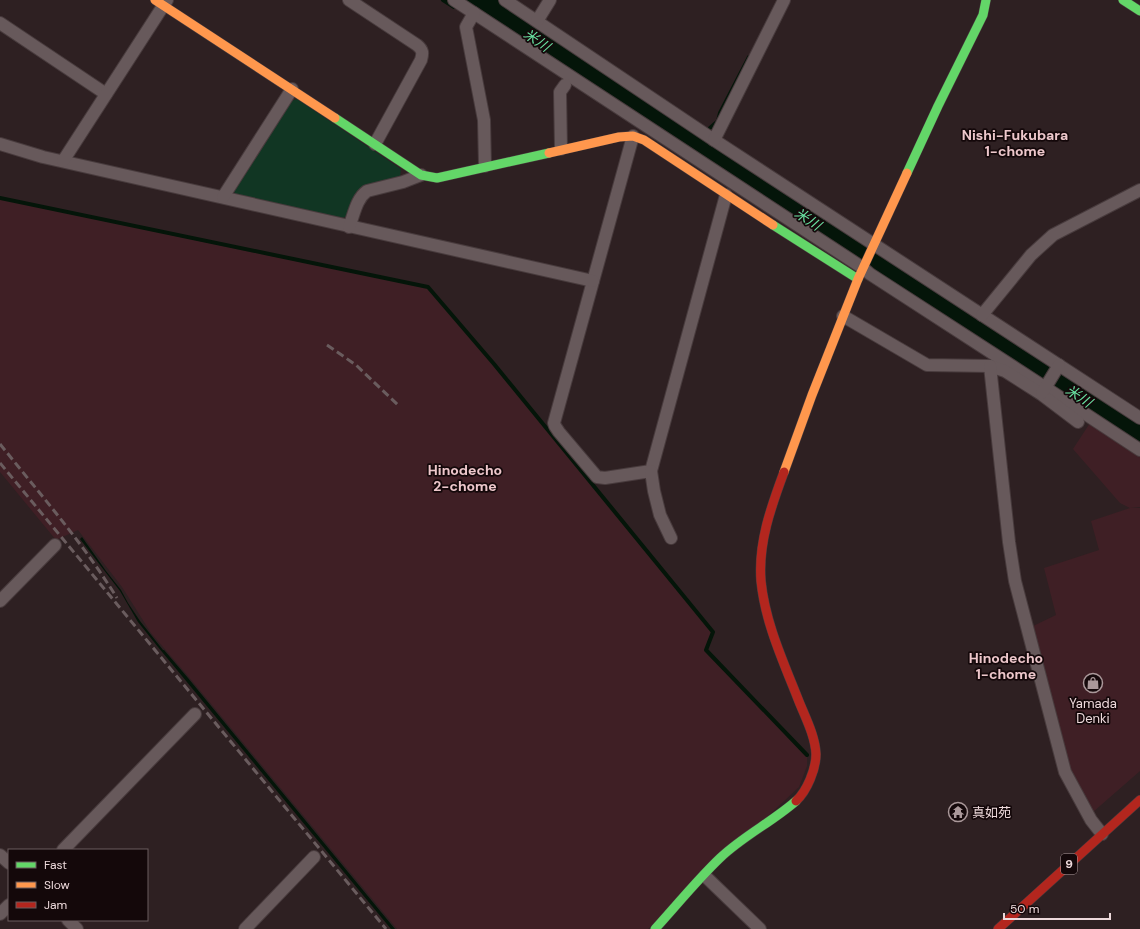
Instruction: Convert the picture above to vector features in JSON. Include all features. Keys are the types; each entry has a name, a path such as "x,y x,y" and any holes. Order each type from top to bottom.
{"main road":[{"path":"655,929 720,858 746,837 788,808 799,798 810,782 816,756 815,745 809,726 779,652 764,605 761,582 761,555 769,512 812,395 862,271 935,112 983,15 986,0"},
{"path":"1123,0 1140,11"},
{"path":"162,2 421,175 437,178 561,149 619,137 633,136 644,140 726,196 862,271"},
{"name":"9","path":"998,929 1140,800"}],"street":[{"path":"349,0 417,45 423,53 421,60 375,144"},
{"path":"454,0 862,271 870,274 1044,389 1140,450"},
{"path":"505,0 874,247 982,315 1057,369 1140,418"},
{"path":"537,21 550,0"},
{"path":"714,140 784,0"},
{"path":"63,161 162,2"},
{"path":"474,13 466,27 484,120 485,166"},
{"path":"0,23 106,94"},
{"path":"561,149 560,92 565,85"},
{"path":"223,197 292,89"},
{"path":"633,136 555,419 555,426 597,477 605,478 651,471"},
{"path":"0,144 16,150 63,161 349,227 593,281"},
{"path":"349,227 363,194 421,175"},
{"path":"982,315 1031,255 1053,235 1140,190"},
{"path":"672,538 660,515 651,471 726,196"},
{"path":"843,316 927,365 990,366 1005,371 1044,389 1078,422"},
{"path":"990,366 1009,542 1016,588 1065,772 1091,820 1102,834"},
{"path":"1044,389 1057,369"},
{"path":"0,601 55,545"},
{"path":"64,849 195,714"},
{"path":"0,855 8,862"},
{"path":"245,929 314,857"},
{"path":"705,876 760,929"},
{"path":"0,914 8,906"},
{"path":"69,921 77,929"}],"shaded area":[{"path":"0,199 428,288 495,366 713,632 705,650 807,756 807,766 799,787 648,929 397,929 151,633 122,587 78,530 56,540 0,472"},
{"path":"1090,423 1140,455 1140,507 1130,508 1120,503 1073,449"},
{"name":"Yamada Denki","path":"1130,508 1140,508 1140,771 1093,812 1069,769 1031,627 1056,615 1044,568 1099,550 1091,521"},
{"path":"82,537 121,590 140,621 163,650 188,678 395,929 391,929 138,622 120,591 80,539"}],"green space":[{"path":"297,99 401,169 400,178 359,189 348,216 342,218 235,194 233,189 291,101"}],"waterway":[{"path":"443,0 454,7"},
{"name":"米川","path":"477,0 674,132 1140,436"},
{"path":"710,128 718,121 720,113 749,57"},
{"path":"0,198 428,287 494,364 713,632 706,650 807,755"}],"railway":[{"path":"327,345 356,365 399,406"},
{"path":"0,444 76,538 117,598"},
{"path":"0,463 386,929"}],"traffic: fast":[{"path":"907,173 983,15 986,0"},
{"path":"1123,0 1140,11"},
{"path":"335,118 421,175 437,178 549,153"},
{"path":"773,225 858,279"},
{"path":"655,929 720,858 796,801"}],"traffic: slow":[{"path":"155,0 335,118"},
{"path":"549,153 619,137 633,136 644,140 773,225"},
{"path":"784,472 812,395 858,279 907,173"}],"traffic: jam":[{"path":"784,472 766,525 762,553 761,581 766,611 781,656 814,740 816,760 813,773 804,792 796,801"},
{"path":"998,929 1140,800"}],"place":[{"name":"Yamada Denki","path":"1093,683"},
{"name":"真如苑","path":"958,812"}],"district":[{"name":"Nishi-Fukubara 1-chome","path":"1015,144"},
{"name":"Hinodecho 2-chome","path":"465,478"},
{"name":"Hinodecho 1-chome","path":"1006,666"}]}
